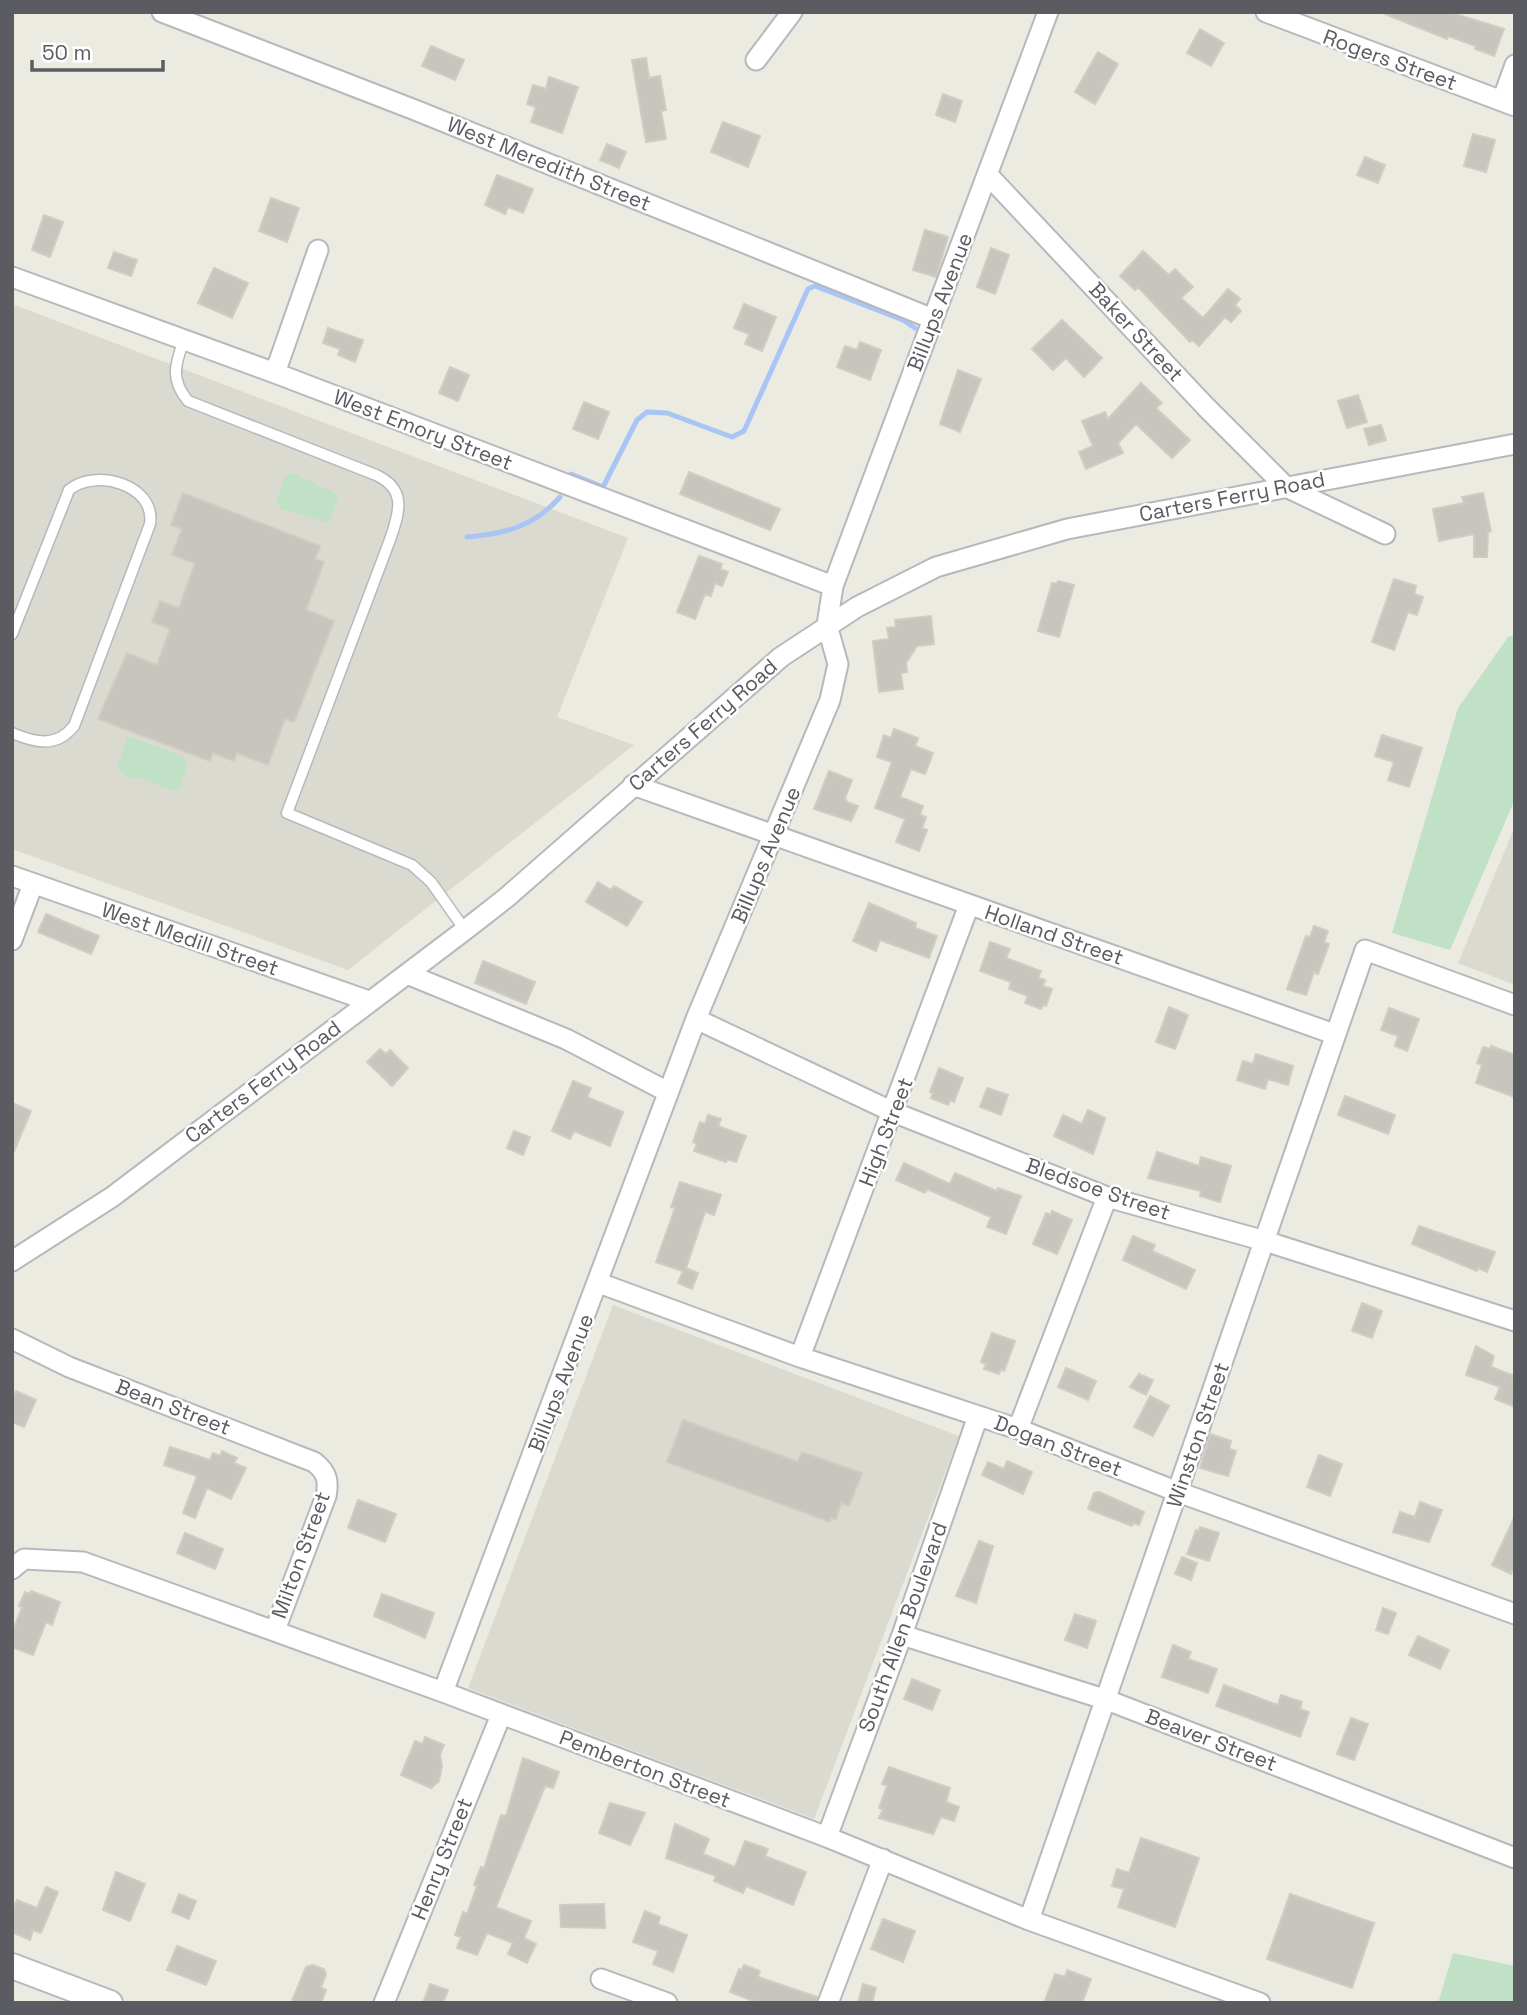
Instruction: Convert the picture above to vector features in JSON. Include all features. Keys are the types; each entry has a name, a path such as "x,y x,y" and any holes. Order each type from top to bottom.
{"street":[{"name":"West Meredith Street","path":"162,12 415,110 933,319"},
{"path":"756,60 792,12"},
{"name":"Billups Avenue","path":"443,1692 599,1283 696,1019 775,835 835,683 838,664 828,625 833,586 1048,12"},
{"name":"Rogers Street","path":"1266,12 1306,20 1509,103"},
{"path":"1509,103 1515,65"},
{"name":"Baker Street","path":"988,175 1206,407 1286,487"},
{"path":"275,373 318,250"},
{"name":"West Emory Street","path":"12,277 275,373 833,586"},
{"name":"Carters Ferry Road","path":"12,1261 111,1197 506,898 756,677 828,625 936,567 992,548 1067,529 1515,444"},
{"path":"1286,487 1385,534"},
{"name":"Holland Street","path":"634,785 1334,1034"},
{"name":"West Medill Street","path":"12,876 369,1002"},
{"path":"12,940 33,884"},
{"name":"High Street","path":"800,1357 969,905"},
{"name":"Winston Street","path":"1029,1920 1365,950 1515,1006"},
{"path":"407,974 566,1039 668,1092"},
{"name":"Bledsoe Street","path":"696,1019 893,1112 1107,1197 1265,1241 1515,1321"},
{"path":"1018,1429 1107,1197"},
{"name":"Dogan Street","path":"599,1283 800,1357 1018,1429 1178,1492 1515,1614"},
{"name":"Bean Street","path":"12,1339 69,1367 314,1462 322,1468 328,1481"},
{"name":"South Allen Boulevard","path":"827,1837 978,1416"},
{"name":"Milton Street","path":"275,1630 324,1503 328,1481"},
{"name":"Pemberton Street","path":"18,1564 83,1562 443,1692 827,1837 1029,1920 1259,2003"},
{"name":"Beaver Street","path":"902,1634 1107,1700 1515,1858"},
{"name":"Henry Street","path":"384,2003 501,1715"},
{"path":"828,2003 883,1859"},
{"path":"12,1966 110,2003"},
{"path":"601,1979 667,2003"}],"lane":[{"path":"184,340 174,369 176,382 188,401 384,479 398,494 399,513 391,537 286,813 412,865 431,882 464,930"},
{"path":"12,634 69,490 84,479 93,478 142,496 150,510 150,524 74,726 63,738 47,743 12,733"},
{"path":"12,600 23,605"}],"shaded area":[{"path":"12,304 628,538 557,717 634,745 348,970 12,849"},
{"path":"1515,826 1515,985 1458,963"},
{"path":"613,1305 959,1436 814,1819 468,1688"}],"green space":[{"path":"293,473 339,495 329,523 281,509 276,501 286,475"},
{"path":"1515,635 1515,799 1450,950 1392,933 1458,708 1508,637"},
{"path":"128,736 184,757 187,765 180,790 172,791 121,772 117,767"},
{"path":"1453,1953 1515,1966 1515,2003 1438,2003"}],"building":[{"path":"1380,12 1449,12 1504,29 1494,56 1475,49 1476,46 1448,36 1447,39"},
{"path":"1200,29 1224,43 1211,66 1187,53"},
{"path":"431,46 464,60 455,80 422,66"},
{"path":"1098,52 1118,64 1095,104 1075,92"},
{"path":"646,58 649,78 660,76 666,110 661,111 666,139 646,142 632,60"},
{"path":"549,77 578,87 562,133 531,122 536,107 527,104 533,85 546,89"},
{"path":"943,94 962,101 955,122 936,115"},
{"path":"723,122 760,136 748,167 711,152"},
{"path":"1473,134 1495,140 1486,172 1464,166"},
{"path":"607,144 626,152 619,168 600,160"},
{"path":"1365,157 1385,165 1378,183 1357,175"},
{"path":"497,175 533,189 523,213 508,207 505,214 485,205"},
{"path":"271,198 299,208 287,242 259,231"},
{"path":"44,215 63,222 50,257 32,250"},
{"path":"925,230 948,237 936,277 913,270"},
{"path":"991,248 1009,255 995,294 977,287"},
{"path":"1143,251 1169,275 1175,269 1193,287 1181,298 1203,318 1228,289 1240,299 1235,305 1241,311 1231,322 1225,317 1199,346 1192,340 1190,342 1138,287 1135,290 1120,276"},
{"path":"114,252 137,260 131,276 108,268"},
{"path":"214,268 248,283 232,318 198,303"},
{"path":"744,304 776,317 762,351 745,344 749,334 734,328"},
{"path":"1062,320 1102,358 1084,377 1066,358 1053,370 1032,349"},
{"path":"328,328 363,340 355,362 338,355 340,349 323,343"},
{"path":"860,342 881,350 870,380 837,367 845,346 857,350"},
{"path":"450,367 469,375 458,401 439,393"},
{"path":"958,370 981,379 960,432 940,424"},
{"path":"1141,383 1162,403 1156,408 1190,440 1172,458 1136,424 1118,443 1123,453 1086,469 1079,452 1093,446 1082,421 1105,412 1108,419"},
{"path":"1358,395 1367,422 1347,428 1338,401"},
{"path":"584,402 609,412 598,439 573,429"},
{"path":"1381,425 1386,440 1369,445 1364,429"},
{"path":"689,472 780,509 770,530 680,494"},
{"path":"183,493 320,546 315,559 324,562 306,610 334,621 294,722 285,719 268,765 237,753 234,761 213,753 210,761 98,719 127,653 157,665 170,629 152,622 160,601 179,608 195,563 172,555 182,529 171,525"},
{"path":"1483,493 1491,531 1488,532 1487,557 1474,557 1474,534 1439,541 1433,509 1464,503 1462,497"},
{"path":"699,556 722,564 720,569 728,572 722,586 715,583 711,596 705,594 695,619 677,612"},
{"path":"1394,579 1416,586 1414,594 1423,597 1417,615 1408,612 1394,650 1372,642"},
{"path":"1058,581 1074,585 1059,637 1038,631 1052,583 1057,584"},
{"path":"931,616 934,644 917,646 906,663 907,672 901,673 903,689 879,692 873,641 889,639 887,628 896,627 895,620"},
{"path":"894,729 918,738 915,746 933,753 925,774 911,769 900,797 923,806 920,815 926,817 922,828 927,830 919,851 896,842 905,819 875,808 892,762 877,757 884,735 891,738"},
{"path":"1382,735 1422,748 1409,787 1388,780 1394,762 1375,756"},
{"path":"829,771 852,780 845,798 847,802 858,806 851,821 814,809"},
{"path":"598,882 611,890 614,886 642,902 627,926 586,902"},
{"path":"869,903 916,923 915,928 937,936 929,958 880,940 876,951 853,941"},
{"path":"46,914 99,936 91,954 38,932"},
{"path":"1314,926 1328,931 1324,942 1329,944 1318,974 1314,972 1306,995 1287,989 1306,936 1310,937"},
{"path":"990,942 1010,949 1006,958 1041,971 1038,978 1045,980 1043,986 1052,989 1046,1006 1043,1005 1041,1009 1025,1003 1028,996 1009,989 1011,982 980,971"},
{"path":"483,961 535,982 526,1004 475,983"},
{"path":"1169,1007 1188,1015 1175,1049 1156,1042"},
{"path":"1389,1008 1419,1019 1407,1051 1395,1046 1398,1036 1381,1030"},
{"path":"1491,1046 1515,1055 1515,1097 1476,1083 1482,1065 1477,1063 1483,1047 1490,1049"},
{"path":"380,1049 386,1054 390,1050 408,1068 392,1086 367,1062"},
{"path":"1256,1054 1293,1066 1288,1085 1268,1079 1265,1089 1237,1080 1243,1061 1253,1064"},
{"path":"939,1068 963,1078 954,1102 950,1100 948,1105 931,1098 933,1093 930,1092"},
{"path":"573,1081 591,1088 587,1097 623,1112 610,1146 574,1131 570,1139 552,1131"},
{"path":"987,1088 1008,1095 1001,1115 980,1107"},
{"path":"1345,1096 1395,1115 1388,1134 1338,1115"},
{"path":"12,1103 31,1111 12,1156"},
{"path":"1088,1110 1105,1118 1093,1154 1054,1136 1063,1115 1082,1124"},
{"path":"708,1115 721,1119 718,1126 746,1136 736,1162 727,1159 726,1162 694,1151 697,1144 693,1142 700,1122 705,1124"},
{"path":"514,1131 530,1137 523,1155 507,1148"},
{"path":"1157,1152 1199,1166 1201,1157 1231,1166 1220,1202 1200,1196 1201,1191 1148,1178"},
{"path":"904,1163 950,1184 955,1173 997,1191 998,1188 1021,1196 1006,1234 987,1227 991,1217 927,1189 925,1193 896,1180"},
{"path":"680,1182 721,1195 714,1215 705,1212 686,1268 698,1273 692,1289 678,1283 683,1271 656,1262 675,1208 671,1207"},
{"path":"1052,1211 1072,1220 1057,1254 1033,1244 1046,1213 1051,1215"},
{"path":"1419,1226 1495,1252 1487,1272 1478,1268 1477,1271 1412,1244"},
{"path":"1133,1236 1155,1245 1152,1251 1195,1270 1186,1289 1123,1260"},
{"path":"1362,1303 1382,1311 1372,1338 1352,1331"},
{"path":"992,1333 1015,1341 1004,1371 1001,1369 999,1374 984,1369 986,1364 981,1362"},
{"path":"1476,1346 1494,1356 1491,1367 1512,1375 1515,1407 1495,1399 1500,1387 1466,1375"},
{"path":"1066,1368 1096,1381 1088,1400 1058,1387"},
{"path":"1139,1374 1153,1380 1146,1395 1130,1387"},
{"path":"16,1391 36,1400 24,1427 12,1422 12,1401"},
{"path":"1150,1396 1169,1406 1153,1436 1134,1427"},
{"path":"683,1420 798,1462 802,1452 862,1473 849,1506 841,1503 836,1519 831,1518 830,1522 667,1462"},
{"path":"1210,1434 1231,1441 1229,1449 1236,1451 1228,1476 1200,1468"},
{"path":"170,1447 210,1460 213,1453 220,1456 222,1451 237,1458 234,1463 246,1468 231,1499 207,1488 195,1518 183,1513 197,1476 164,1465"},
{"path":"1319,1455 1342,1464 1330,1496 1307,1487"},
{"path":"1007,1461 1032,1472 1023,1494 982,1475 988,1462 1004,1469"},
{"path":"1099,1492 1144,1512 1139,1525 1133,1523 1132,1526 1088,1509 1094,1493"},
{"path":"358,1500 396,1514 385,1542 348,1528"},
{"path":"1420,1502 1442,1510 1429,1542 1393,1532 1400,1512 1415,1517"},
{"path":"1515,1516 1515,1564 1511,1574 1492,1565"},
{"path":"1200,1527 1219,1533 1209,1561 1187,1554 1196,1530 1199,1531"},
{"path":"185,1533 223,1549 215,1569 177,1553"},
{"path":"979,1541 993,1546 976,1603 956,1596"},
{"path":"1182,1557 1197,1563 1191,1580 1175,1574"},
{"path":"31,1591 60,1602 52,1625 46,1622 33,1655 12,1647 12,1633 22,1607 19,1606 25,1592 30,1594"},
{"path":"382,1594 434,1613 425,1638 374,1616"},
{"path":"1383,1608 1396,1613 1388,1634 1376,1630"},
{"path":"1075,1614 1096,1621 1087,1648 1065,1640"},
{"path":"1418,1636 1449,1650 1440,1669 1409,1655"},
{"path":"1173,1645 1191,1652 1188,1659 1217,1669 1208,1693 1162,1677"},
{"path":"912,1679 940,1690 932,1710 904,1699"},
{"path":"1224,1685 1278,1705 1281,1695 1302,1702 1300,1709 1309,1712 1300,1737 1216,1706"},
{"path":"1351,1718 1368,1724 1354,1760 1337,1754"},
{"path":"425,1737 444,1745 440,1755 442,1766 439,1781 431,1788 401,1775 415,1741 423,1744"},
{"path":"523,1758 559,1772 553,1788 545,1786 496,1907 531,1921 524,1938 536,1944 527,1963 508,1954 513,1943 487,1933 477,1955 457,1948 461,1937 455,1935 463,1912 467,1914 477,1886 474,1885 481,1867 484,1868 501,1815 506,1816"},
{"path":"889,1767 950,1788 946,1802 959,1807 954,1821 941,1817 933,1834 879,1818 883,1809 879,1808 887,1786 882,1784"},
{"path":"610,1803 645,1813 630,1845 599,1833"},
{"path":"675,1824 709,1839 703,1854 735,1867 745,1841 768,1849 765,1856 806,1872 793,1905 746,1886 743,1893 714,1881 716,1876 666,1858"},
{"path":"1141,1838 1199,1858 1175,1927 1118,1907 1124,1889 1112,1886 1117,1869 1129,1873"},
{"path":"116,1872 145,1884 130,1921 103,1910"},
{"path":"46,1887 58,1892 41,1933 33,1930 30,1940 12,1932 12,1911 17,1900 37,1908"},
{"path":"179,1894 196,1901 189,1919 172,1912"},
{"path":"1290,1894 1374,1923 1352,1988 1267,1959"},
{"path":"604,1904 605,1928 561,1927 560,1905"},
{"path":"645,1911 660,1917 658,1924 687,1935 673,1972 653,1964 658,1951 633,1942"},
{"path":"883,1919 915,1931 903,1962 871,1949"},
{"path":"177,1946 216,1961 206,1985 167,1970"},
{"path":"312,1965 324,1969 326,1975 321,1987 326,1990 321,2003 291,2003 306,1967"},
{"path":"744,1965 760,1971 758,1976 761,1978 817,1997 816,2003 758,2003 730,1992 739,1969 742,1970"},
{"path":"1067,1970 1091,1979 1082,2003 1044,2003 1055,1974 1065,1977"},
{"path":"430,1984 448,1990 443,2003 423,2003"},
{"path":"863,1984 876,1988 872,2003 858,2003"}],"waterway":[{"path":"569,476 571,474 603,487 637,420 647,412 667,413 732,437 744,431 808,289 815,286 903,320 915,328"},
{"path":"467,537 507,531 530,522 560,497"}]}
